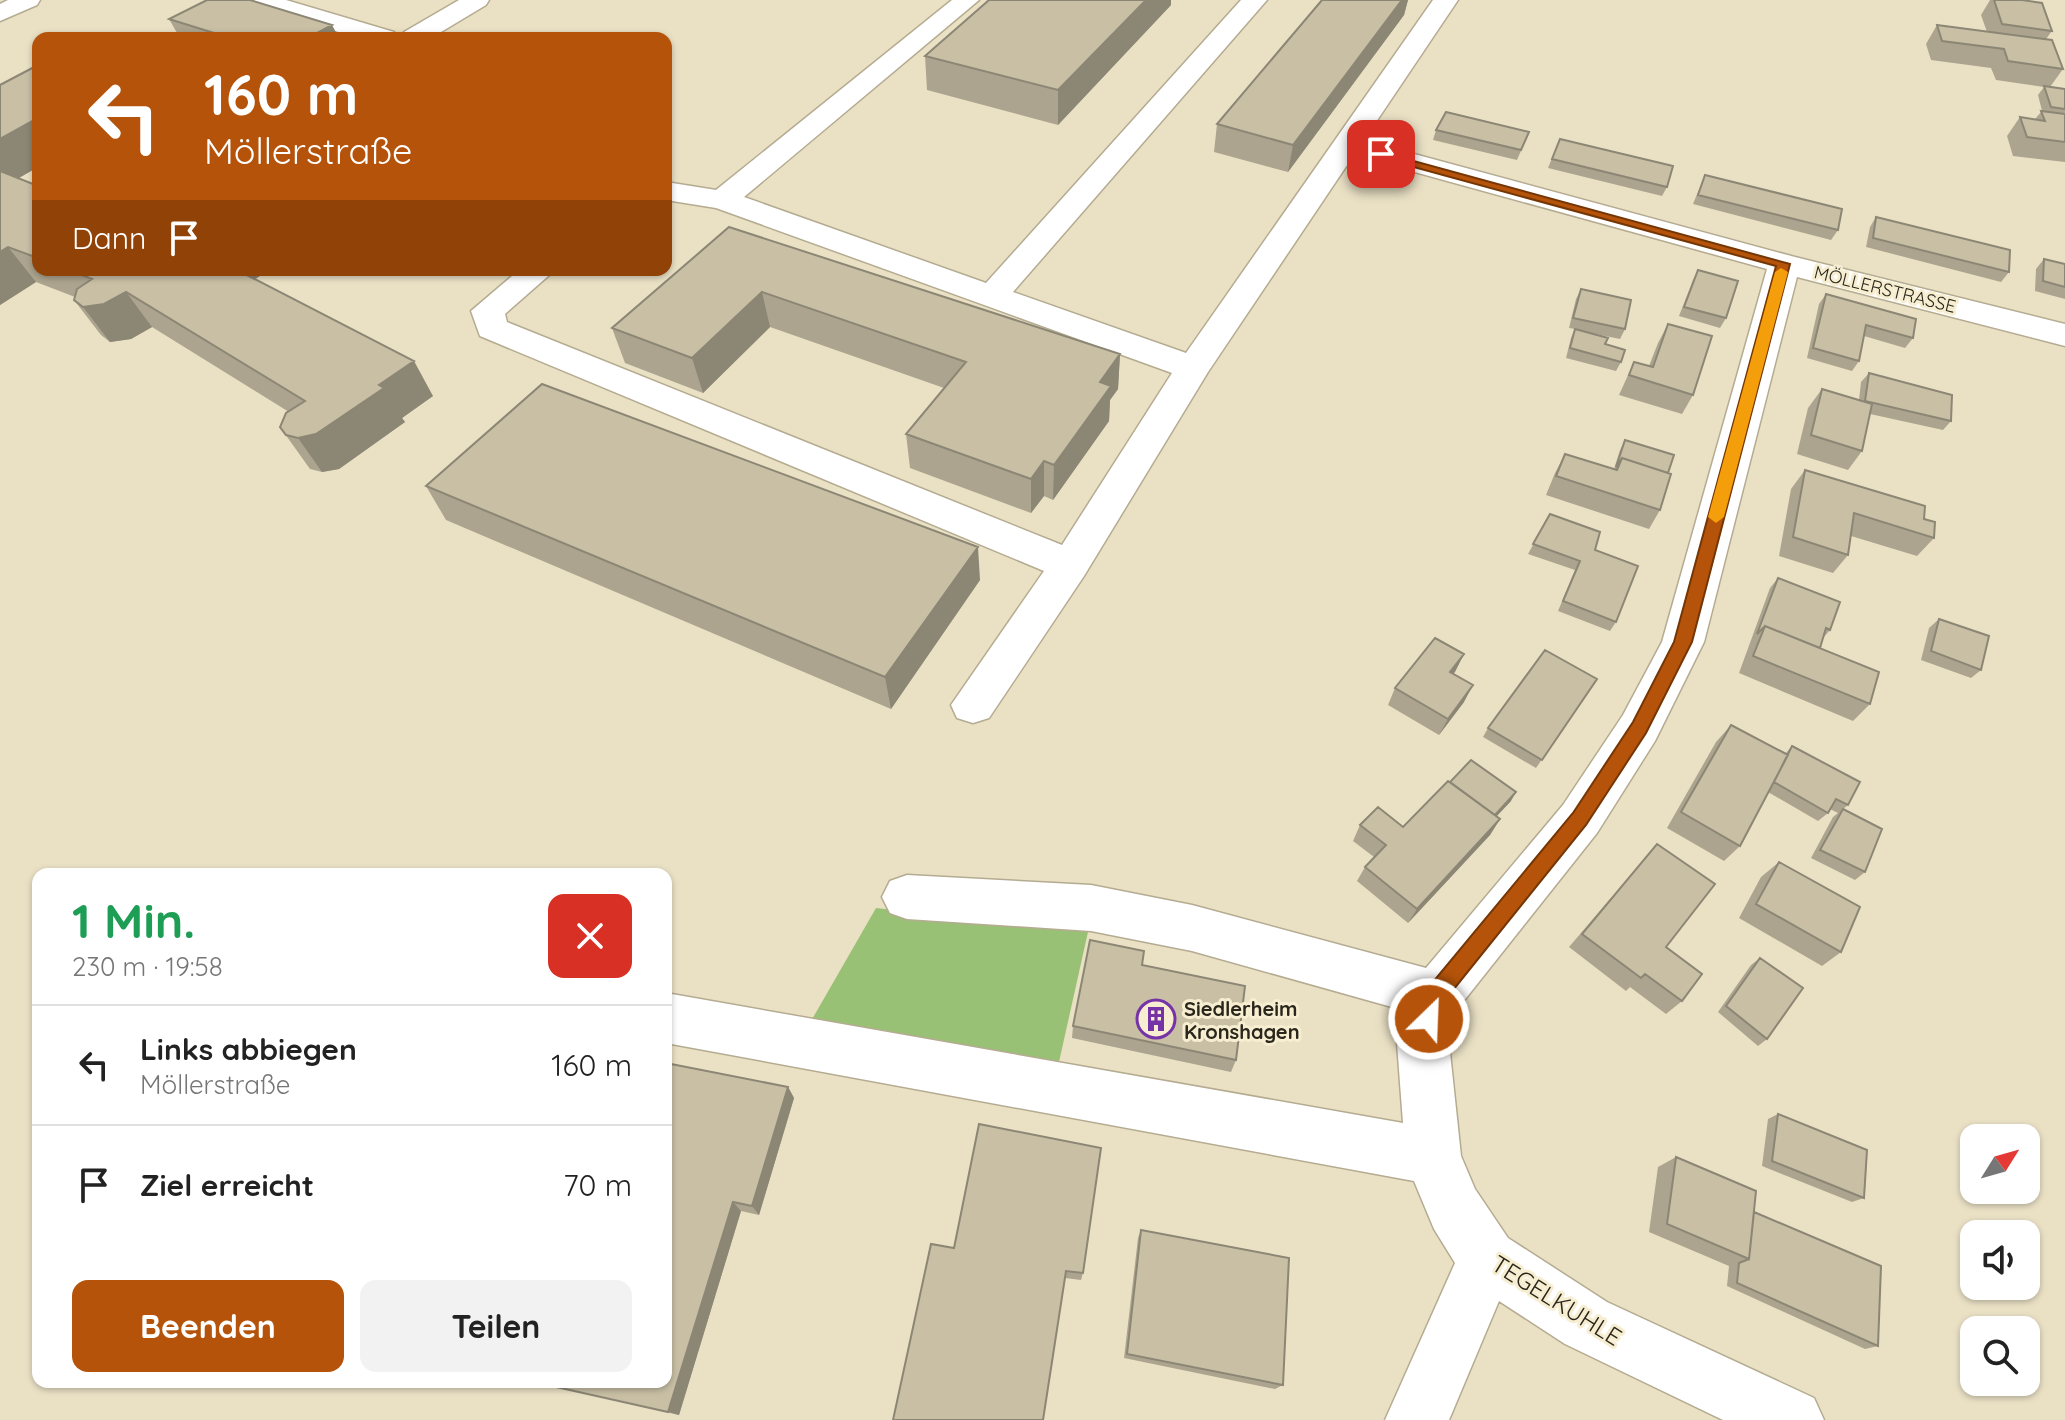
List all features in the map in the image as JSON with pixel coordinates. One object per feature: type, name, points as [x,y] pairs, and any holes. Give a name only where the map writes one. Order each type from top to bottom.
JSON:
[{"type":"street","points":[[0,13],[28,0]]},
{"type":"street","points":[[260,0],[365,32]]},
{"type":"street","points":[[423,32],[477,0]]},
{"type":"street","points":[[722,200],[967,0]]},
{"type":"street","points":[[993,295],[1255,0]]},
{"type":"street","points":[[973,705],[1070,565],[1193,368],[1446,0]]},
{"type":"street","name":"MÖLLERSTRASSE","points":[[1381,154],[1784,264],[2065,335]]},
{"type":"street","points":[[672,192],[722,200],[1193,368]]},
{"type":"street","points":[[907,897],[1091,908],[1192,928],[1436,995],[1580,819],[1639,728],[1683,642],[1784,264]]},
{"type":"street","points":[[532,276],[488,311],[492,328],[1070,565]]},
{"type":"street","name":"TEGELKUHLE","points":[[1436,995],[1423,1043],[1433,1156],[1454,1209],[1487,1259],[1586,1323],[1792,1420]]},
{"type":"street","points":[[672,1019],[1433,1156]]},
{"type":"street","points":[[1417,1420],[1487,1259]]},
{"type":"green space","points":[[876,908],[1088,932],[1057,1071],[807,1028]]},
{"type":"building","points":[[207,0],[250,0],[332,25],[319,32],[211,32],[169,19]]},
{"type":"building","points":[[989,0],[1146,0],[1058,90],[925,56]]},
{"type":"building","points":[[1322,0],[1402,0],[1293,145],[1217,124]]},
{"type":"building","points":[[1994,0],[2042,3],[2052,31],[2002,24]]},
{"type":"building","points":[[1937,25],[2052,40],[2063,69],[2008,61],[2004,49],[1942,41]]},
{"type":"building","points":[[32,68],[32,121],[0,139],[0,85]]},
{"type":"building","points":[[2044,86],[2065,89],[2065,109],[2051,107]]},
{"type":"building","points":[[2041,111],[2065,114],[2065,142],[2027,137],[2020,117],[2045,121]]},
{"type":"building","points":[[1446,112],[1529,132],[1521,150],[1436,130]]},
{"type":"building","points":[[1560,139],[1673,166],[1667,187],[1552,159]]},
{"type":"building","points":[[0,171],[32,184],[32,256],[8,247],[0,252]]},
{"type":"building","points":[[1705,175],[1842,209],[1838,230],[1698,195]]},
{"type":"building","points":[[1876,217],[2010,250],[2009,272],[1873,238]]},
{"type":"building","points":[[729,227],[1120,354],[1100,382],[1111,386],[1054,465],[1044,461],[1031,479],[906,434],[966,362],[762,292],[692,358],[612,328]]},
{"type":"building","points":[[2044,259],[2065,264],[2065,287],[2043,281]]},
{"type":"building","points":[[1698,270],[1738,281],[1726,318],[1684,307]]},
{"type":"building","points":[[84,276],[249,276],[414,361],[379,385],[384,388],[316,434],[298,438],[286,435],[280,427],[286,413],[305,401],[126,292],[104,304],[83,307],[74,300],[77,289],[92,279]]},
{"type":"building","points":[[1581,289],[1631,300],[1625,329],[1573,318]]},
{"type":"building","points":[[1826,294],[1916,319],[1913,338],[1866,325],[1859,361],[1813,348]]},
{"type":"building","points":[[1668,324],[1712,336],[1693,395],[1629,375],[1634,362],[1653,367]]},
{"type":"building","points":[[1575,329],[1608,338],[1605,344],[1625,350],[1621,362],[1570,348]]},
{"type":"building","points":[[1869,373],[1952,395],[1951,421],[1865,401]]},
{"type":"building","points":[[542,384],[978,547],[885,677],[426,486]]},
{"type":"building","points":[[1822,389],[1872,404],[1862,451],[1811,435]]},
{"type":"building","points":[[1625,440],[1674,455],[1668,473],[1622,458],[1616,467]]},
{"type":"building","points":[[1565,454],[1617,470],[1622,458],[1671,474],[1660,510],[1556,476]]},
{"type":"building","points":[[1805,470],[1925,506],[1924,519],[1935,522],[1934,538],[1854,513],[1848,555],[1793,537]]},
{"type":"building","points":[[1550,514],[1600,532],[1595,550],[1638,566],[1616,622],[1563,601],[1580,561],[1533,544]]},
{"type":"building","points":[[1778,578],[1840,602],[1830,630],[1826,628],[1820,648],[1765,626],[1757,634]]},
{"type":"building","points":[[1939,619],[1989,636],[1981,670],[1931,651]]},
{"type":"building","points":[[1765,626],[1879,672],[1870,704],[1753,656]]},
{"type":"building","points":[[1435,638],[1464,654],[1450,672],[1473,685],[1448,719],[1395,688]]},
{"type":"building","points":[[1545,650],[1597,679],[1542,760],[1488,728]]},
{"type":"building","points":[[1731,725],[1788,755],[1740,846],[1681,812]]},
{"type":"building","points":[[1792,746],[1860,782],[1848,805],[1836,799],[1828,813],[1774,782]]},
{"type":"building","points":[[1471,760],[1516,792],[1495,815],[1450,782]]},
{"type":"building","points":[[1448,781],[1500,819],[1417,909],[1365,867],[1386,845],[1360,825],[1378,807],[1403,827]]},
{"type":"building","points":[[1843,809],[1882,829],[1865,872],[1820,850]]},
{"type":"building","points":[[1657,844],[1715,884],[1666,947],[1702,974],[1682,1001],[1645,974],[1641,978],[1582,934]]},
{"type":"building","points":[[1779,862],[1860,907],[1841,952],[1756,904]]},
{"type":"building","name":"Siedlerheim Kronshagen","points":[[1090,940],[1144,951],[1142,965],[1245,986],[1236,1060],[1073,1026]]},
{"type":"building","points":[[1760,958],[1803,988],[1767,1039],[1726,1006]]},
{"type":"building","points":[[672,1064],[788,1087],[752,1206],[733,1202],[668,1412],[561,1388],[672,1388]]},
{"type":"building","points":[[1778,1114],[1867,1150],[1864,1198],[1772,1161]]},
{"type":"building","points":[[979,1124],[1101,1148],[1083,1273],[1066,1271],[1043,1420],[893,1420],[931,1244],[954,1248]]},
{"type":"building","points":[[1676,1157],[1756,1191],[1749,1259],[1667,1224]]},
{"type":"building","points":[[1754,1212],[1881,1266],[1878,1346],[1737,1283],[1739,1263],[1749,1259]]},
{"type":"building","points":[[1141,1230],[1289,1258],[1283,1385],[1127,1354]]},
{"type":"slow traffic","points":[[1716,517],[1781,272]]},
{"type":"place","name":"Siedlerheim Kronshagen","points":[[1156,1019]]},
{"type":"route","points":[[1381,154],[1784,264],[1683,642],[1639,728],[1580,819],[1436,995],[1429,1019]]}]
